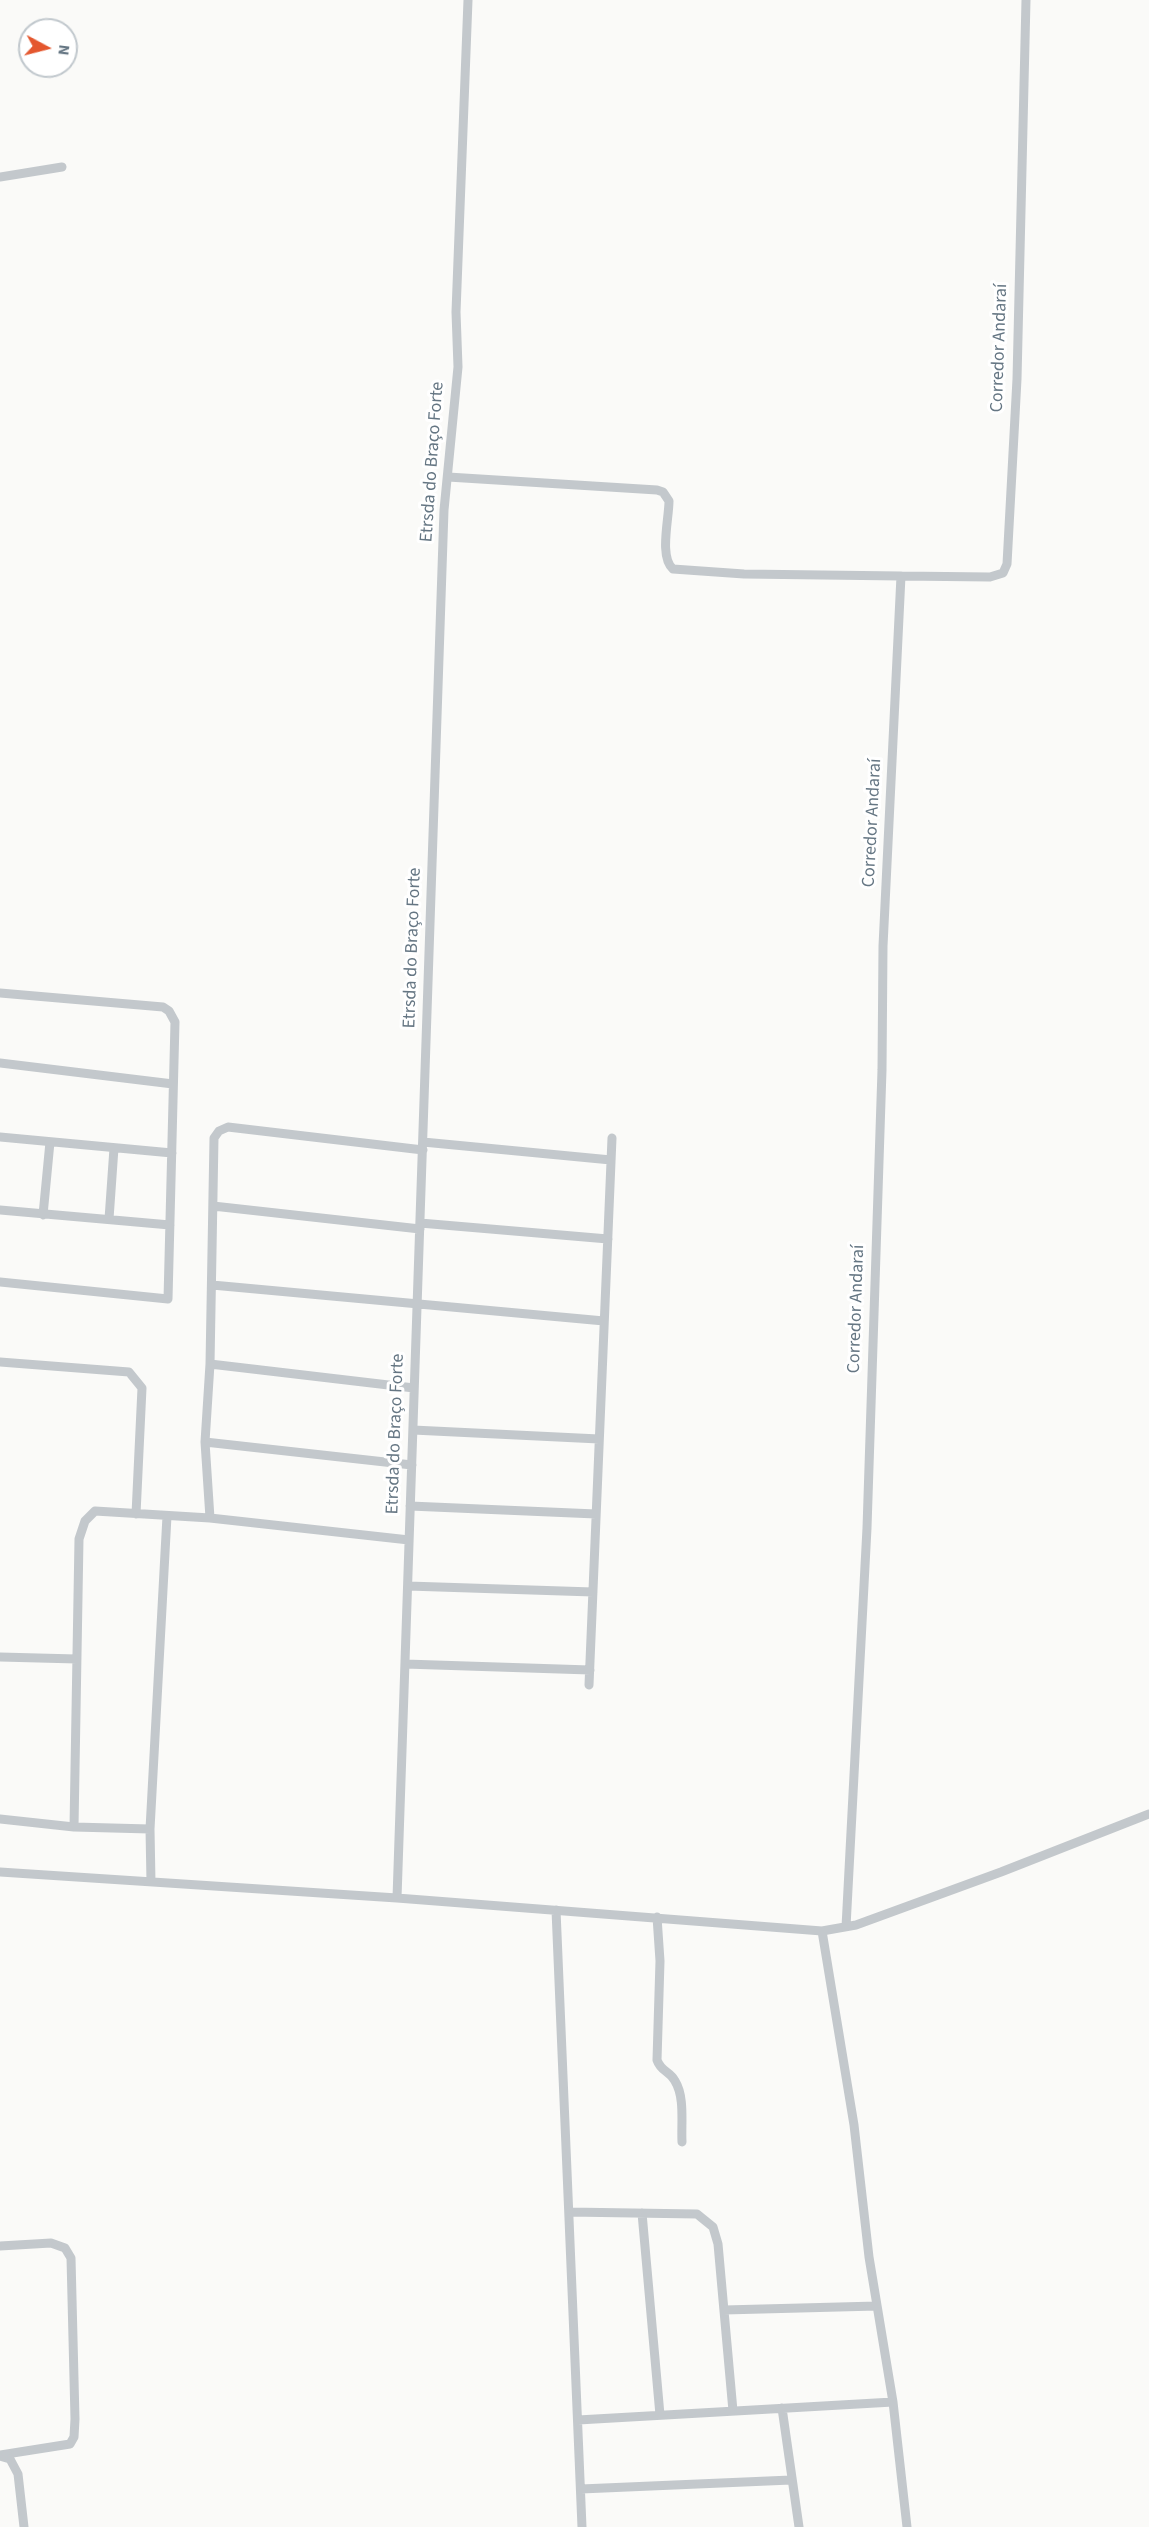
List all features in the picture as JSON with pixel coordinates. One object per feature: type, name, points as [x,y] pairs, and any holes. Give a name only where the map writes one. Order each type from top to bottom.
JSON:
[{"type":"street","name":"Etrsda do Braço Forte","points":[[397,1898],[444,520],[458,367],[456,312],[468,0]]},
{"type":"street","name":"Corredor Andaraí","points":[[846,1926],[857,1748],[882,1070],[883,946],[901,576],[990,577],[1003,573],[1007,564],[1017,379],[1026,0]]},
{"type":"street","points":[[0,177],[62,167]]},
{"type":"street","points":[[448,477],[663,492],[669,501],[666,549],[668,565],[673,569],[744,574],[901,576]]},
{"type":"street","points":[[0,993],[163,1007],[169,1011],[175,1022],[168,1299],[0,1282]]},
{"type":"street","points":[[0,1063],[173,1084]]},
{"type":"street","points":[[210,1518],[206,1442],[210,1364],[214,1138],[219,1131],[228,1127],[423,1146],[611,1160]]},
{"type":"street","points":[[0,1137],[172,1153]]},
{"type":"street","points":[[589,1685],[612,1138]]},
{"type":"street","points":[[43,1215],[50,1142]]},
{"type":"street","points":[[109,1219],[114,1148]]},
{"type":"street","points":[[213,1206],[420,1226],[608,1239]]},
{"type":"street","points":[[0,1210],[170,1225]]},
{"type":"street","points":[[212,1285],[604,1321]]},
{"type":"street","points":[[0,1362],[129,1372],[142,1388],[136,1514]]},
{"type":"street","points":[[210,1364],[414,1388]]},
{"type":"street","points":[[413,1430],[599,1439]]},
{"type":"street","points":[[206,1442],[412,1465]]},
{"type":"street","points":[[410,1506],[596,1514]]},
{"type":"street","points":[[74,1827],[79,1539],[85,1521],[95,1511],[210,1518],[409,1540]]},
{"type":"street","points":[[151,1882],[150,1828],[167,1515]]},
{"type":"street","points":[[408,1586],[593,1592]]},
{"type":"street","points":[[0,1657],[77,1659]]},
{"type":"street","points":[[405,1664],[590,1670]]},
{"type":"street","points":[[0,1872],[397,1898],[822,1931],[846,1926],[1001,1872],[1149,1814]]},
{"type":"street","points":[[0,1819],[74,1827],[150,1828]]},
{"type":"street","points":[[556,1910],[582,2527]]},
{"type":"street","points":[[657,1917],[660,1961],[657,2060],[662,2071],[672,2076],[678,2088],[682,2142]]},
{"type":"street","points":[[822,1931],[854,2125],[877,2307],[893,2402],[907,2527]]},
{"type":"street","points":[[569,2212],[697,2214],[713,2227],[718,2244],[733,2411]]},
{"type":"street","points":[[642,2213],[660,2415]]},
{"type":"street","points":[[0,2246],[51,2243],[65,2248],[71,2258],[75,2419],[74,2437],[70,2444],[0,2455]]},
{"type":"street","points":[[724,2310],[877,2307]]},
{"type":"street","points":[[578,2420],[893,2402]]},
{"type":"street","points":[[782,2408],[799,2527]]},
{"type":"street","points":[[0,2455],[15,2464],[24,2527]]},
{"type":"street","points":[[581,2489],[791,2480]]}]
